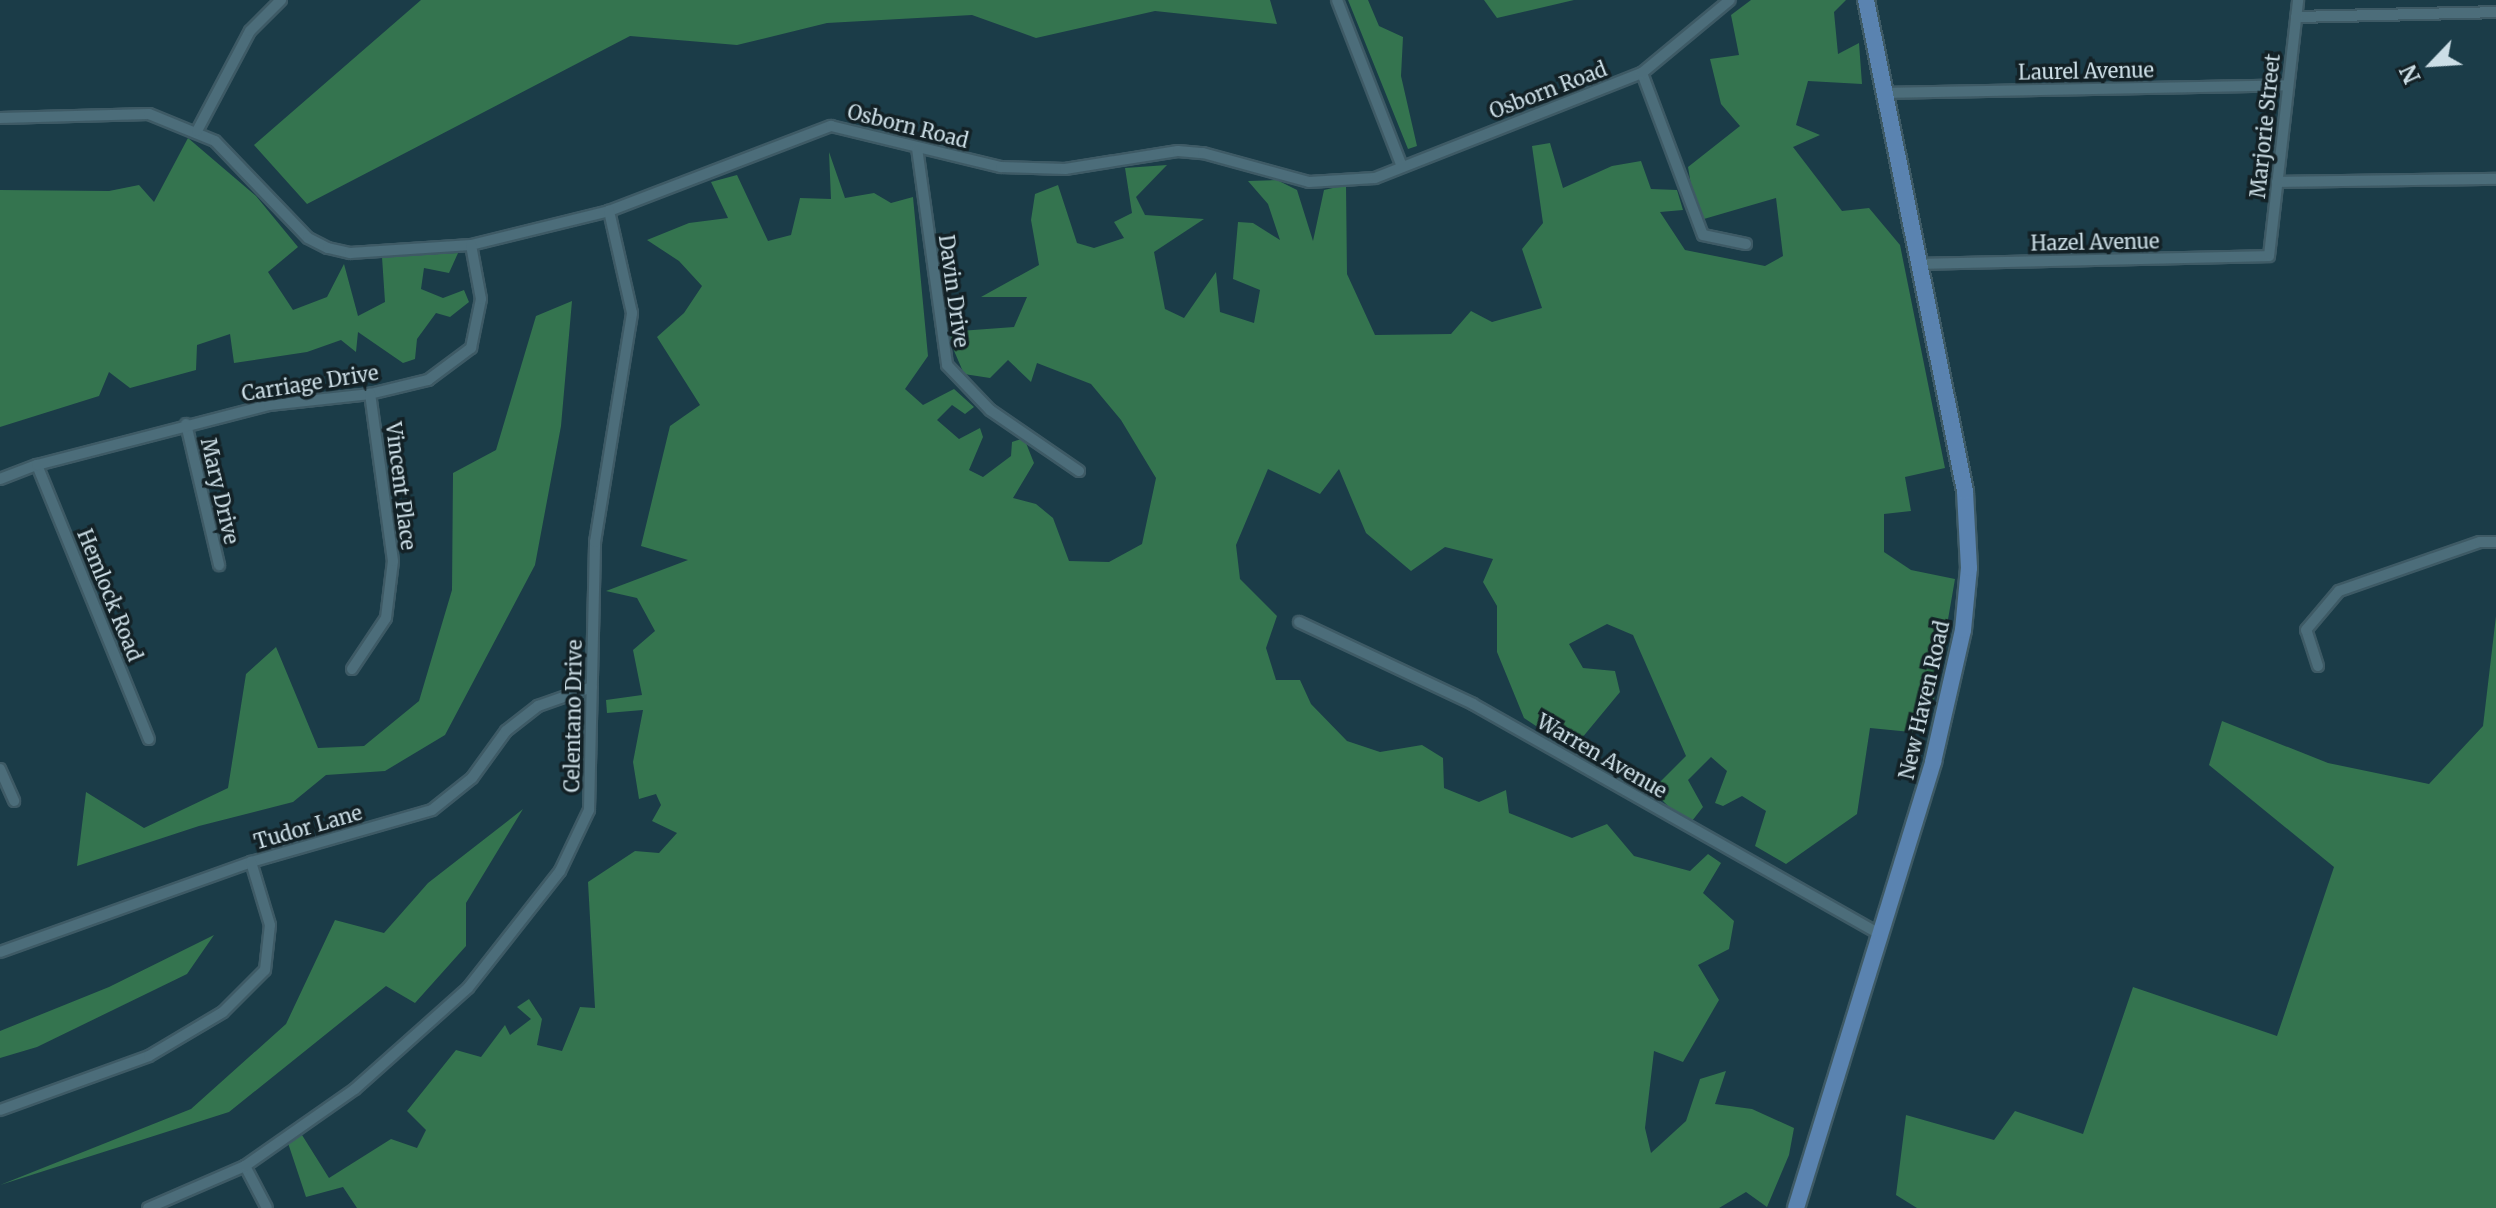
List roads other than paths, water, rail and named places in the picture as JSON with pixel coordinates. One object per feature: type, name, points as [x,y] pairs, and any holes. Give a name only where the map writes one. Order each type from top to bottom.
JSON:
[{"type":"main road","name":"New Haven Road","points":[[1796,1208],[1881,935],[1950,697],[1969,568],[1965,491],[1866,0]]},
{"type":"street","points":[[197,131],[250,31],[281,0]]},
{"type":"street","points":[[1337,0],[1402,167]]},
{"type":"street","name":"Osborn Road","points":[[0,118],[121,111],[149,114],[197,131],[227,151],[308,238],[328,248],[350,253],[471,245],[609,211],[831,126],[1001,167],[1065,169],[1178,151],[1203,153],[1309,182],[1375,178],[1642,73],[1730,0]]},
{"type":"street","name":"Marjorie Street","points":[[2269,256],[2298,0]]},
{"type":"street","points":[[2296,17],[2496,12]]},
{"type":"street","points":[[1642,73],[1703,235],[1746,244]]},
{"type":"street","name":"Laurel Avenue","points":[[1886,93],[2287,85]]},
{"type":"street","name":"Davin Drive","points":[[917,148],[947,365],[990,410],[1079,471]]},
{"type":"street","points":[[2277,182],[2496,179]]},
{"type":"street","name":"Celentano Drive","points":[[148,1208],[245,1166],[355,1089],[468,988],[560,871],[589,810],[595,542],[632,313],[609,211]]},
{"type":"street","name":"Carriage Drive","points":[[0,479],[37,465],[186,424],[269,405],[370,394],[428,380],[471,348],[481,299],[471,245]]},
{"type":"street","name":"Hazel Avenue","points":[[1921,264],[2269,256]]},
{"type":"street","name":"Vincent Place","points":[[352,669],[386,618],[393,561],[370,394]]},
{"type":"street","name":"Mary Drive","points":[[186,424],[219,565]]},
{"type":"street","name":"Hemlock Road","points":[[37,465],[149,739]]},
{"type":"street","points":[[2318,666],[2306,630],[2339,591],[2480,542],[2496,542]]},
{"type":"street","name":"Warren Avenue","points":[[1299,622],[1473,704],[1881,935]]},
{"type":"street","name":"Tudor Lane","points":[[0,952],[251,862],[432,810],[472,778],[506,731],[538,706],[592,687]]},
{"type":"street","points":[[0,769],[14,801]]},
{"type":"street","points":[[0,1110],[149,1056],[223,1012],[265,970],[270,925],[251,862]]},
{"type":"street","points":[[245,1166],[267,1208]]}]
